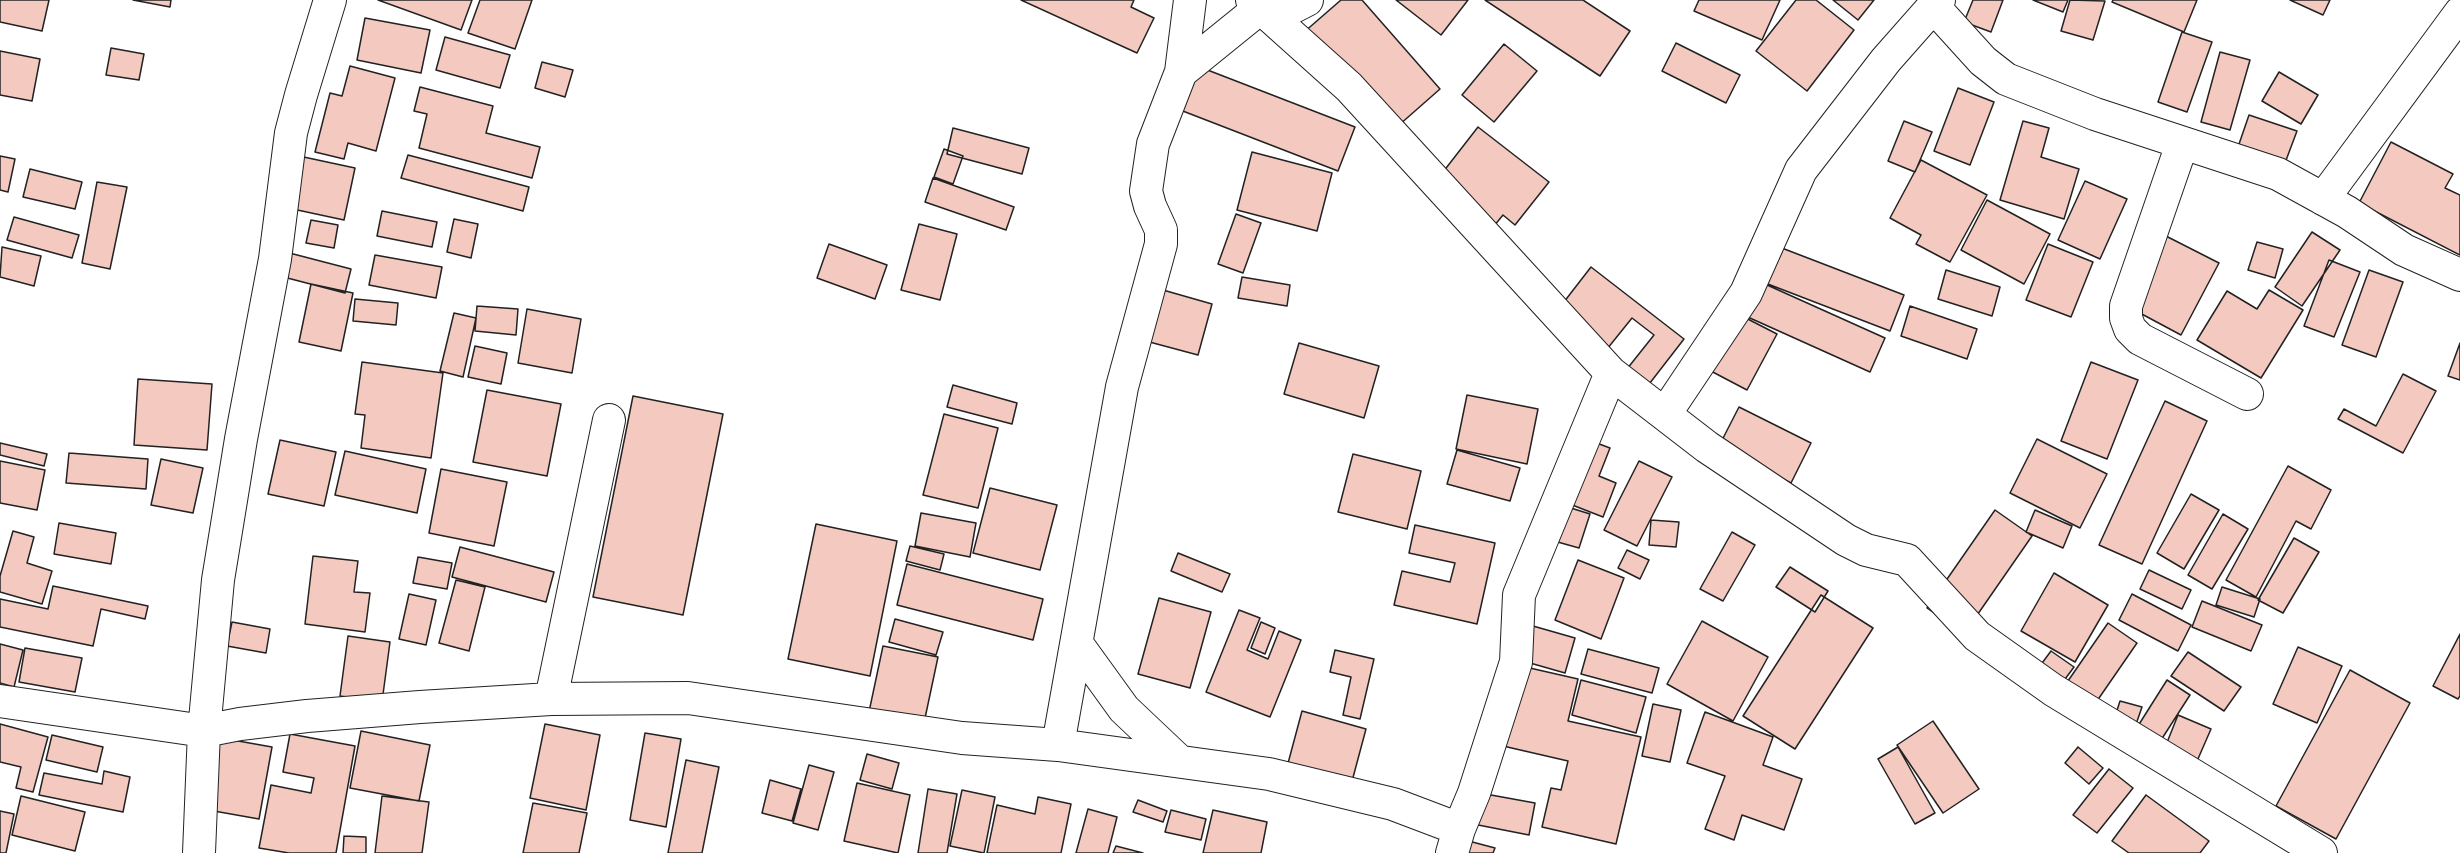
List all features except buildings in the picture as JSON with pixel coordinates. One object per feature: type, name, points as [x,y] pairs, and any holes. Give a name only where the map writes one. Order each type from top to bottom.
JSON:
[{"type":"street","points":[[199,853],[204,731],[218,580],[241,439],[275,259],[291,132],[300,95],[330,0]]},
{"type":"street","points":[[1059,745],[1122,387],[1161,244],[1161,230],[1146,191],[1153,144],[1181,72],[1191,0]]},
{"type":"street","points":[[1181,72],[1261,8],[1307,0]]},
{"type":"street","points":[[1665,414],[1746,293],[1801,170],[1886,60],[1936,4],[1983,61],[2006,79],[2095,114],[2278,174],[2347,212],[2404,250],[2460,275]]},
{"type":"street","points":[[1261,8],[1349,87],[1611,373],[1707,447],[1846,540],[1866,550],[1907,560],[1977,636],[2053,690],[2321,853]]},
{"type":"street","points":[[2323,199],[2460,13]]},
{"type":"street","points":[[2182,144],[2126,306],[2126,318],[2130,329],[2140,339],[2247,394]]},
{"type":"street","points":[[0,701],[204,731],[307,716],[551,699],[688,698],[962,738],[1059,745],[1179,761],[1292,780],[1393,804],[1456,841],[1474,793],[1516,662],[1519,595],[1611,373]]},
{"type":"street","points":[[551,699],[609,420]]},
{"type":"street","points":[[1077,645],[1124,709],[1179,761]]}]
